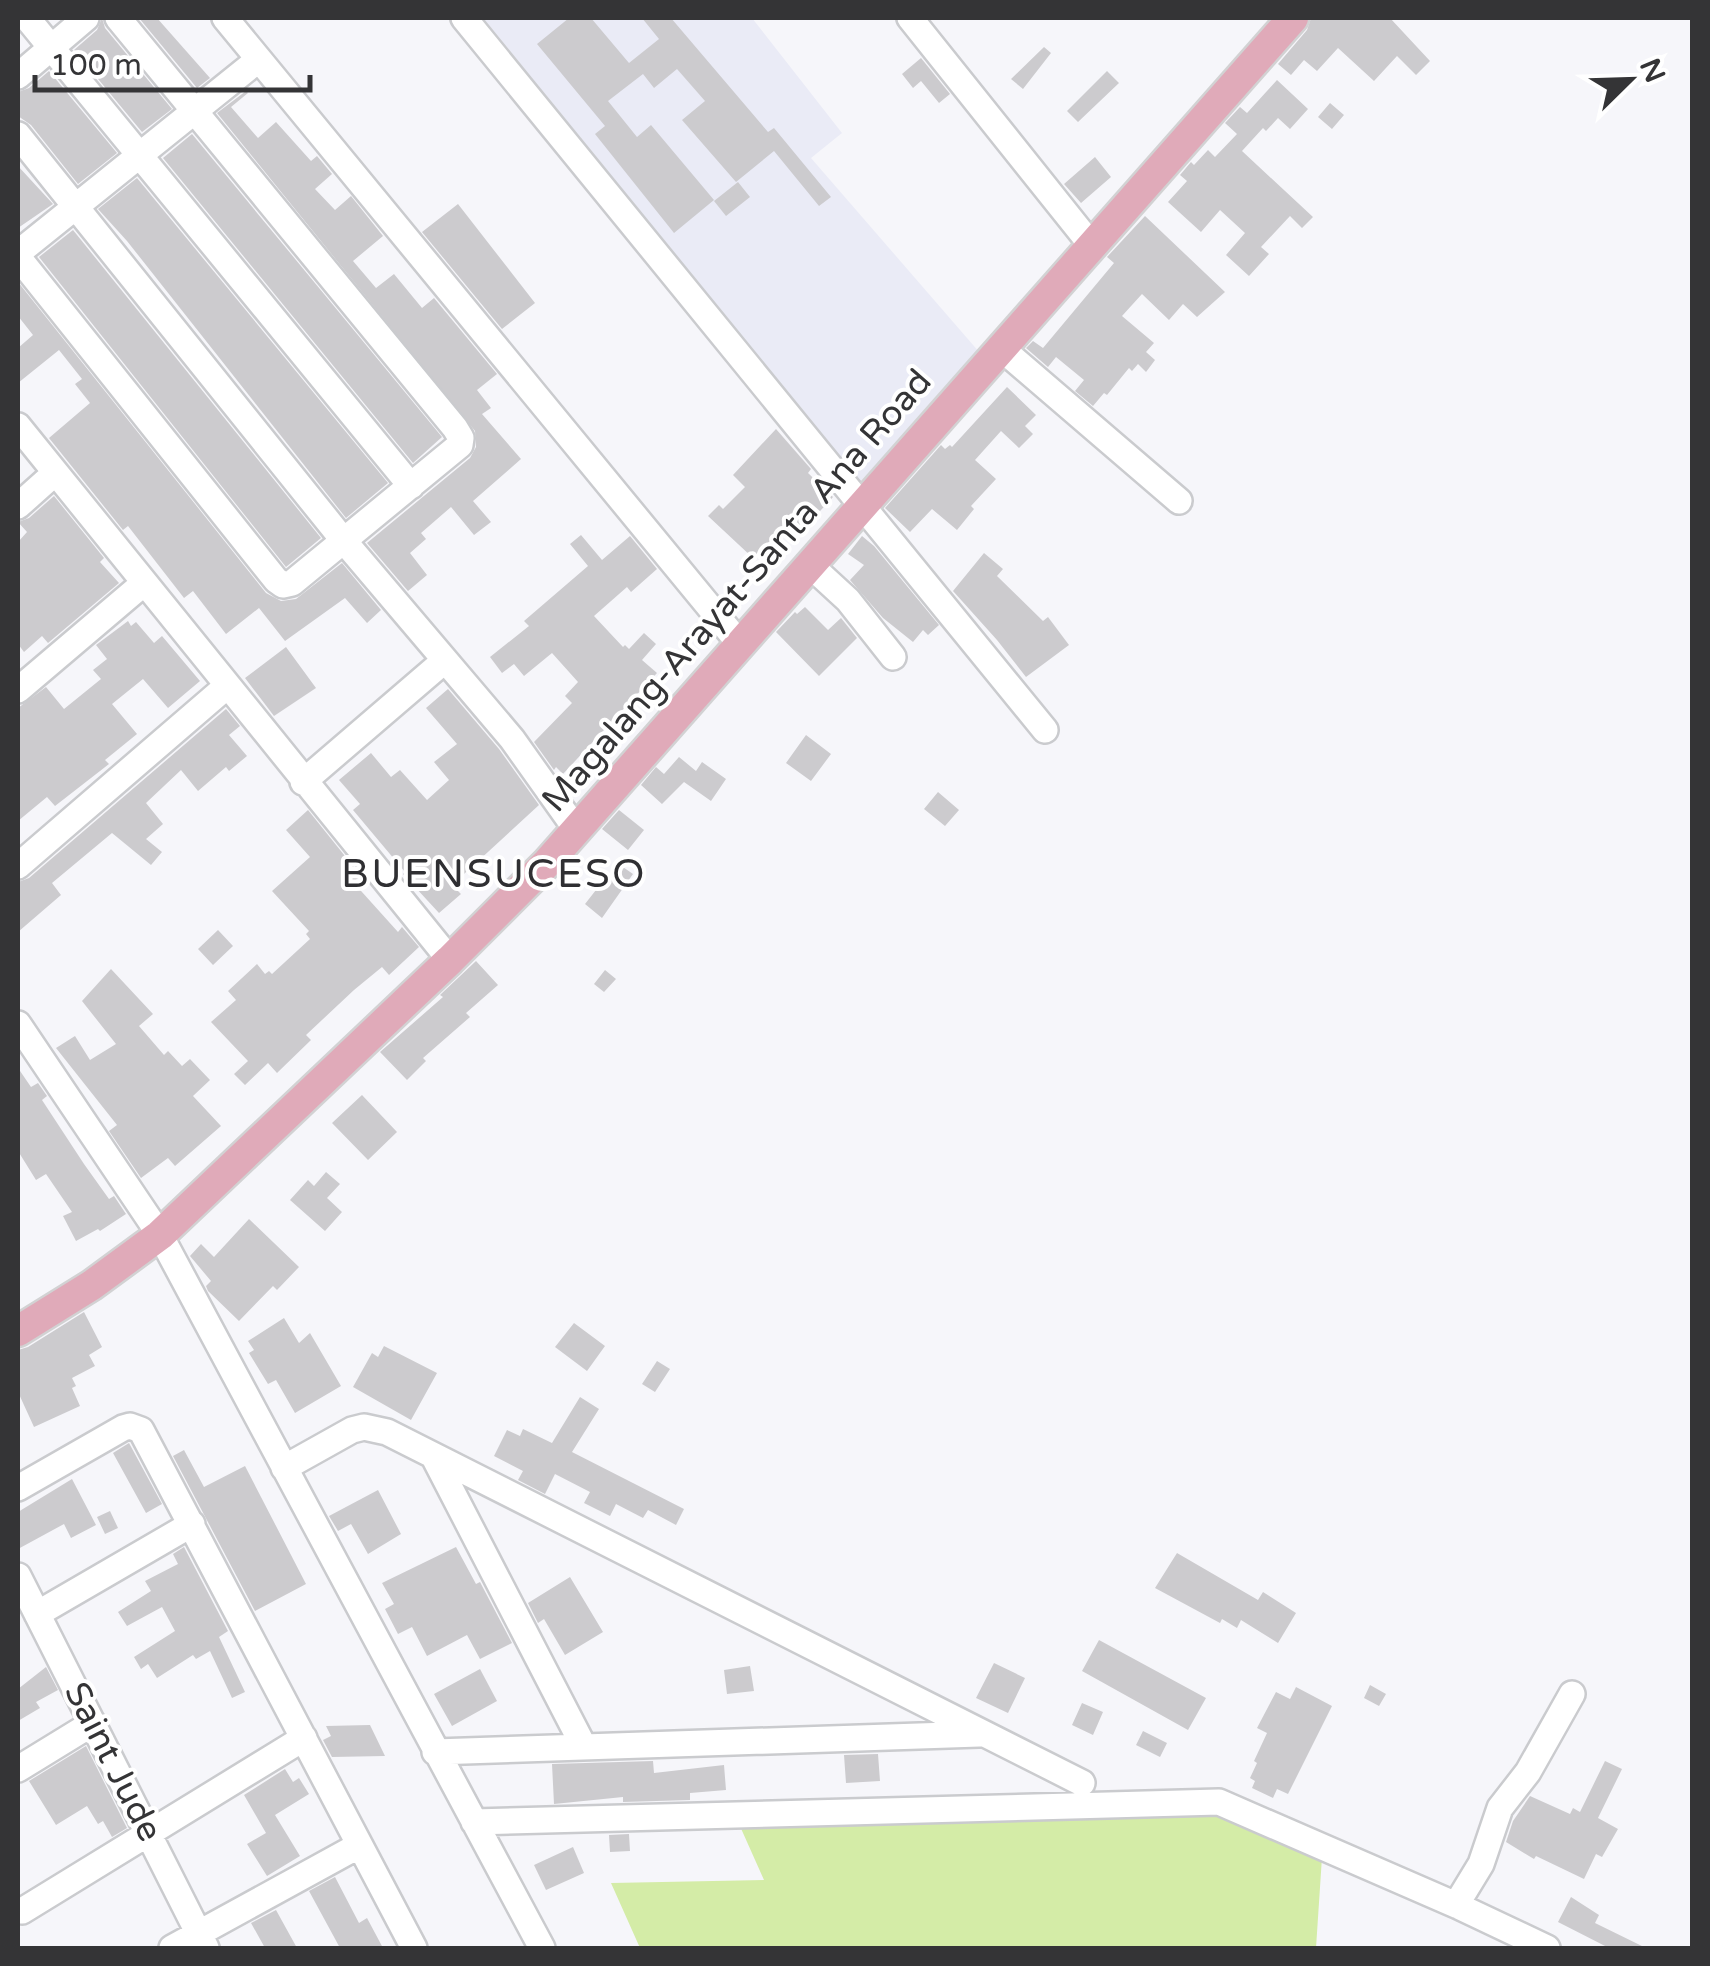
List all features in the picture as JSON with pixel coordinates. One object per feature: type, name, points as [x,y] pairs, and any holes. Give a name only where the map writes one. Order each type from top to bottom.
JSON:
[{"type":"main road","name":"Magalang-Arayat-Santa Ana Road","points":[[18,1331],[160,1236],[450,960],[576,830],[1293,18]]},
{"type":"street","points":[[27,18],[412,486]]},
{"type":"street","points":[[18,76],[86,18]]},
{"type":"street","points":[[118,18],[193,109],[455,428],[460,445],[292,583],[283,585],[18,255],[193,109],[258,60]]},
{"type":"street","points":[[225,18],[740,644]]},
{"type":"street","points":[[464,18],[863,502],[1045,730]]},
{"type":"street","points":[[910,18],[1093,247]]},
{"type":"street","points":[[18,135],[344,541],[512,739],[576,830]]},
{"type":"street","points":[[1002,350],[1179,501]]},
{"type":"street","points":[[18,426],[450,960]]},
{"type":"street","points":[[18,506],[55,473]]},
{"type":"street","points":[[811,566],[848,600],[893,657]]},
{"type":"street","points":[[18,690],[144,583]]},
{"type":"street","points":[[303,782],[444,660]]},
{"type":"street","points":[[18,866],[227,686]]},
{"type":"street","points":[[18,1024],[160,1236],[542,1948]]},
{"type":"street","points":[[18,1488],[130,1426],[141,1430],[411,1948]]},
{"type":"street","points":[[284,1468],[339,1436],[364,1427],[386,1432],[1082,1782]]},
{"type":"street","points":[[434,1458],[584,1747]]},
{"type":"street","points":[[37,1614],[192,1524]]},
{"type":"street","name":"Saint Jude","points":[[18,1576],[202,1941]]},
{"type":"street","points":[[1456,1905],[1481,1864],[1500,1808],[1528,1772],[1572,1694]]},
{"type":"street","points":[[18,1769],[93,1723]]},
{"type":"street","points":[[434,1752],[984,1734]]},
{"type":"street","points":[[22,1911],[304,1738]]},
{"type":"street","points":[[474,1822],[1219,1802],[1547,1948]]},
{"type":"street","points":[[172,1948],[202,1941],[358,1846]]},
{"type":"shaded area","points":[[483,18],[752,18],[842,133],[811,158],[980,353],[861,482]]},
{"type":"green space","points":[[1220,1810],[1322,1857],[1316,1948],[640,1948],[611,1883],[764,1880],[739,1824]]},
{"type":"building","points":[[102,18],[105,28],[172,109],[142,132],[74,50],[97,30]]},
{"type":"building","points":[[139,18],[157,18],[210,78],[197,88]]},
{"type":"building","points":[[569,18],[591,18],[629,63],[659,39],[642,18],[671,18],[768,132],[774,128],[831,197],[819,206],[774,151],[736,182],[682,120],[705,101],[677,69],[654,88],[643,74],[608,101],[637,137],[651,125],[714,200],[674,233],[595,134],[605,126],[537,44]]},
{"type":"building","points":[[1311,18],[1390,18],[1430,61],[1416,75],[1397,56],[1374,81],[1338,48],[1317,71],[1304,60],[1291,75],[1278,64],[1307,30]]},
{"type":"building","points":[[1044,47],[1051,53],[1023,89],[1011,79]]},
{"type":"building","points":[[921,58],[950,94],[939,103],[921,81],[913,88],[902,74]]},
{"type":"building","points":[[49,71],[117,153],[78,184],[31,125],[18,116],[18,92]]},
{"type":"building","points":[[1107,71],[1119,83],[1078,122],[1067,111]]},
{"type":"building","points":[[1277,80],[1308,109],[1290,129],[1278,118],[1242,151],[1313,217],[1302,228],[1290,216],[1261,247],[1269,254],[1249,276],[1226,255],[1245,233],[1220,210],[1201,232],[1168,202],[1187,181],[1180,175],[1191,162],[1194,165],[1208,150],[1215,157],[1237,134],[1225,123],[1240,107],[1247,113]]},
{"type":"building","points":[[246,91],[231,107],[258,138],[276,122],[311,161],[317,156],[332,174],[315,189],[335,210],[351,196],[383,236],[353,261],[376,288],[394,274],[422,308],[434,298],[497,374],[477,390],[491,408],[482,414],[521,459],[473,501],[491,522],[474,535],[451,507],[421,533],[426,539],[410,553],[427,575],[408,591],[367,543],[470,458],[476,447],[475,431],[217,113]]},
{"type":"building","points":[[1330,103],[1344,115],[1332,129],[1318,117]]},
{"type":"building","points":[[192,134],[442,437],[413,463],[163,158]]},
{"type":"building","points":[[1095,157],[1111,177],[1081,203],[1064,184]]},
{"type":"building","points":[[18,166],[53,204],[18,228]]},
{"type":"building","points":[[137,178],[388,483],[346,518],[98,209]]},
{"type":"building","points":[[738,182],[750,197],[726,216],[714,201]]},
{"type":"building","points":[[458,204],[535,303],[502,329],[422,232]]},
{"type":"building","points":[[1145,216],[1225,292],[1197,317],[1183,304],[1169,320],[1142,294],[1122,316],[1154,343],[1146,352],[1155,360],[1146,372],[1138,364],[1132,371],[1129,368],[1093,406],[1075,391],[1084,380],[1056,357],[1048,367],[1026,348],[1033,341],[1043,348],[1114,263],[1107,257]]},
{"type":"building","points":[[73,230],[321,538],[286,567],[39,257]]},
{"type":"building","points":[[18,282],[266,593],[281,601],[296,599],[342,563],[381,610],[367,623],[345,598],[285,641],[259,608],[226,634],[193,591],[184,598],[128,526],[123,530],[49,438],[90,403],[75,384],[82,379],[59,350],[18,383],[18,348],[33,335],[18,316]]},
{"type":"building","points":[[1007,387],[1036,415],[1025,426],[1033,434],[1019,448],[1001,431],[975,460],[996,479],[971,506],[974,509],[957,530],[932,509],[910,532],[885,508],[941,445],[945,449],[952,447]]},
{"type":"building","points":[[776,429],[811,469],[808,473],[833,497],[797,536],[786,525],[753,558],[708,516],[719,505],[723,509],[745,487],[733,475]]},
{"type":"building","points":[[54,496],[119,583],[48,643],[42,636],[24,652],[18,644],[18,542],[27,532],[18,522],[29,518]]},
{"type":"building","points":[[581,535],[602,560],[630,536],[657,569],[631,592],[627,587],[594,616],[623,647],[629,649],[644,633],[656,644],[642,660],[657,673],[563,774],[556,767],[554,770],[534,742],[572,703],[565,696],[578,682],[552,653],[524,676],[514,664],[502,673],[490,657],[529,626],[524,621],[588,566],[570,544]]},
{"type":"building","points":[[862,536],[939,625],[928,635],[923,630],[913,642],[883,618],[850,580],[864,565],[848,554]]},
{"type":"building","points":[[984,553],[1003,569],[997,576],[1043,621],[1048,617],[1069,645],[1026,677],[953,591]]},
{"type":"building","points":[[805,607],[828,630],[841,618],[857,638],[819,676],[776,632]]},
{"type":"building","points":[[128,621],[131,626],[136,622],[154,643],[162,636],[200,681],[168,708],[143,679],[112,704],[137,734],[105,760],[109,764],[55,806],[47,797],[18,821],[18,708],[46,687],[64,709],[101,679],[93,670],[107,659],[96,645]]},
{"type":"building","points":[[286,647],[316,688],[274,716],[245,678]]},
{"type":"building","points":[[448,689],[499,749],[539,805],[452,885],[461,894],[439,913],[353,810],[360,804],[339,780],[371,753],[391,777],[400,770],[427,800],[449,780],[434,762],[457,744],[426,708]]},
{"type":"building","points":[[226,709],[240,726],[229,735],[247,756],[229,771],[226,767],[198,791],[181,770],[146,803],[163,824],[146,839],[162,852],[151,865],[112,833],[52,883],[61,895],[18,932],[18,882],[29,878]]},
{"type":"building","points":[[806,735],[831,754],[811,781],[786,763]]},
{"type":"building","points":[[679,757],[696,771],[702,762],[726,779],[711,801],[684,782],[662,804],[641,785],[656,767],[664,774]]},
{"type":"building","points":[[938,792],[959,810],[945,826],[924,809]]},
{"type":"building","points":[[308,810],[361,876],[353,882],[398,932],[402,927],[419,947],[389,975],[382,967],[354,990],[306,1035],[311,1040],[277,1073],[268,1063],[245,1085],[234,1074],[248,1061],[211,1022],[236,1000],[228,991],[257,964],[265,974],[272,974],[310,939],[306,934],[309,931],[272,891],[310,857],[286,830]]},
{"type":"building","points":[[619,810],[644,830],[628,850],[602,829]]},
{"type":"building","points":[[620,865],[633,874],[602,918],[585,904],[603,881],[607,884]]},
{"type":"building","points":[[218,930],[233,946],[213,965],[198,949]]},
{"type":"building","points":[[476,961],[498,985],[466,1013],[470,1017],[423,1058],[426,1061],[407,1080],[380,1052],[443,997],[440,995]]},
{"type":"building","points":[[111,969],[153,1014],[139,1026],[164,1055],[168,1051],[182,1066],[190,1059],[210,1080],[193,1096],[221,1126],[175,1166],[168,1158],[141,1178],[109,1131],[117,1125],[56,1048],[75,1036],[90,1060],[116,1044],[82,1001]]},
{"type":"building","points":[[605,970],[616,979],[604,992],[594,984]]},
{"type":"building","points":[[18,1068],[31,1087],[38,1083],[47,1096],[42,1100],[84,1164],[109,1199],[114,1196],[126,1214],[76,1241],[63,1216],[72,1212],[46,1174],[36,1180],[18,1151]]},
{"type":"building","points":[[362,1095],[397,1132],[368,1160],[332,1123]]},
{"type":"building","points":[[326,1172],[340,1184],[327,1198],[342,1212],[325,1231],[290,1200],[308,1180],[314,1186]]},
{"type":"building","points":[[249,1219],[299,1267],[277,1290],[273,1286],[239,1321],[208,1291],[206,1286],[211,1281],[190,1256],[201,1244],[214,1257]]},
{"type":"building","points":[[84,1312],[102,1347],[89,1355],[95,1366],[72,1378],[80,1406],[34,1427],[18,1392],[18,1350]]},
{"type":"building","points":[[284,1318],[299,1343],[310,1333],[341,1386],[295,1413],[276,1380],[268,1384],[249,1353],[254,1350],[248,1341]]},
{"type":"building","points":[[574,1323],[605,1346],[587,1371],[555,1347]]},
{"type":"building","points":[[384,1346],[437,1373],[411,1420],[353,1387],[372,1353],[378,1357]]},
{"type":"building","points":[[657,1361],[670,1369],[655,1392],[642,1384]]},
{"type":"building","points":[[580,1397],[599,1409],[572,1452],[684,1509],[676,1525],[648,1510],[643,1518],[616,1504],[610,1516],[584,1503],[590,1492],[555,1474],[545,1494],[518,1480],[523,1471],[494,1456],[507,1430],[520,1436],[523,1429],[552,1443]]},
{"type":"building","points":[[129,1443],[162,1504],[146,1513],[113,1453]]},
{"type":"building","points":[[184,1450],[204,1487],[245,1466],[306,1584],[255,1611],[173,1456]]},
{"type":"building","points":[[72,1479],[96,1525],[71,1538],[64,1524],[18,1549],[18,1512]]},
{"type":"building","points":[[378,1490],[401,1534],[368,1554],[351,1524],[338,1531],[329,1516]]},
{"type":"building","points":[[110,1511],[118,1528],[105,1534],[97,1517]]},
{"type":"building","points":[[184,1547],[228,1631],[219,1637],[245,1692],[232,1698],[210,1651],[196,1659],[193,1655],[157,1678],[148,1664],[141,1669],[134,1657],[175,1631],[162,1607],[127,1626],[118,1612],[151,1591],[145,1581],[178,1564],[173,1554]]},
{"type":"building","points":[[456,1547],[476,1584],[480,1582],[512,1643],[480,1659],[467,1635],[427,1656],[412,1627],[398,1634],[385,1609],[394,1604],[382,1583]]},
{"type":"building","points":[[1177,1553],[1258,1600],[1263,1592],[1296,1613],[1278,1643],[1241,1620],[1237,1628],[1222,1619],[1220,1623],[1155,1588]]},
{"type":"building","points":[[570,1577],[603,1632],[565,1655],[544,1619],[538,1623],[528,1603]]},
{"type":"building","points":[[1099,1640],[1206,1698],[1188,1730],[1082,1671]]},
{"type":"building","points":[[994,1663],[1025,1678],[1008,1713],[976,1698]]},
{"type":"building","points":[[750,1666],[754,1691],[727,1694],[724,1670]]},
{"type":"building","points":[[46,1667],[58,1690],[36,1702],[40,1708],[18,1721],[18,1689]]},
{"type":"building","points":[[480,1669],[497,1701],[452,1726],[434,1694]]},
{"type":"building","points":[[1370,1685],[1386,1694],[1379,1706],[1364,1698]]},
{"type":"building","points":[[1296,1687],[1332,1706],[1288,1794],[1277,1789],[1273,1798],[1252,1788],[1255,1781],[1250,1778],[1257,1763],[1254,1761],[1267,1733],[1257,1728],[1276,1692],[1290,1699]]},
{"type":"building","points":[[1082,1703],[1103,1712],[1093,1735],[1072,1725]]},
{"type":"building","points":[[370,1725],[385,1756],[332,1757],[323,1740],[331,1736],[326,1726]]},
{"type":"building","points":[[1143,1731],[1167,1743],[1160,1757],[1136,1745]]},
{"type":"building","points":[[86,1746],[127,1828],[112,1837],[103,1821],[98,1824],[87,1806],[56,1825],[29,1781]]},
{"type":"building","points":[[878,1754],[880,1781],[846,1783],[844,1755]]},
{"type":"building","points":[[653,1761],[654,1773],[724,1765],[726,1790],[690,1793],[690,1800],[623,1802],[623,1797],[554,1804],[552,1764]]},
{"type":"building","points":[[1605,1761],[1622,1769],[1598,1818],[1618,1829],[1602,1857],[1596,1854],[1584,1879],[1536,1856],[1534,1859],[1506,1842],[1513,1821],[1530,1796],[1570,1814],[1573,1808],[1580,1812]]},
{"type":"building","points":[[285,1769],[293,1782],[299,1778],[309,1794],[275,1815],[300,1856],[267,1876],[247,1844],[266,1833],[244,1795]]},
{"type":"building","points":[[629,1834],[630,1851],[610,1852],[609,1835]]},
{"type":"building","points":[[573,1847],[584,1873],[546,1890],[534,1865]]},
{"type":"building","points":[[335,1877],[359,1923],[367,1918],[383,1948],[340,1948],[309,1891]]},
{"type":"building","points":[[1571,1897],[1599,1915],[1595,1923],[1646,1948],[1609,1948],[1558,1922]]},
{"type":"building","points":[[276,1910],[297,1948],[265,1948],[251,1923]]},
{"type":"district","name":"BUENSUCESO","points":[[494,874]]}]
